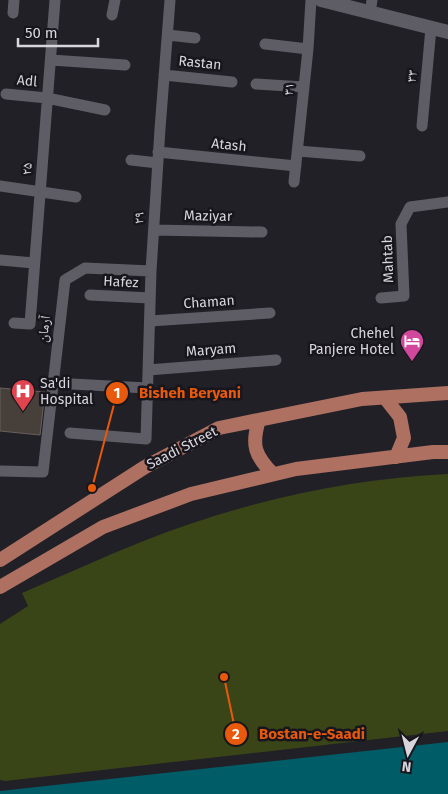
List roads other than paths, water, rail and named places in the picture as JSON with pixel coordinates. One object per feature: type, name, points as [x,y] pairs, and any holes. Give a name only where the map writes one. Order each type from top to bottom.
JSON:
[{"type":"main road","points":[[321,0],[371,6],[431,28],[448,32]]},
{"type":"main road","name":"Saadi Street","points":[[0,560],[145,467],[219,428],[362,399],[448,394]]},
{"type":"main road","points":[[385,398],[400,417],[404,438],[396,457]]},
{"type":"main road","points":[[259,420],[254,435],[257,452],[262,464],[273,474]]},
{"type":"main road","points":[[0,587],[103,527],[191,494],[296,469],[448,452]]},
{"type":"street","points":[[13,13],[14,0]]},
{"type":"street","name":"۲۵","points":[[14,323],[30,324],[54,0]]},
{"type":"street","points":[[112,14],[114,0]]},
{"type":"street","name":"۲۹","points":[[70,433],[146,439],[151,271],[170,0]]},
{"type":"street","name":"۳۱","points":[[294,182],[308,49],[311,0]]},
{"type":"street","name":"۳۳","points":[[422,126],[431,28]]},
{"type":"street","points":[[168,35],[195,38]]},
{"type":"street","points":[[265,44],[308,49]]},
{"type":"street","points":[[51,60],[125,64]]},
{"type":"street","name":"Rastan","points":[[164,75],[232,82]]},
{"type":"street","points":[[256,84],[304,87]]},
{"type":"street","name":"Adl","points":[[6,94],[47,98],[105,110]]},
{"type":"street","points":[[298,151],[360,156]]},
{"type":"street","name":"Atash","points":[[131,160],[158,158],[296,166]]},
{"type":"street","points":[[0,186],[76,197]]},
{"type":"street","name":"Mahtab","points":[[381,298],[404,296],[401,224],[410,207],[448,202]]},
{"type":"street","name":"Maziyar","points":[[154,230],[262,232]]},
{"type":"street","points":[[0,260],[34,263]]},
{"type":"street","name":"آرمان","points":[[0,471],[43,472],[65,280],[85,268],[151,271]]},
{"type":"street","name":"Hafez","points":[[90,295],[150,298]]},
{"type":"street","name":"Chaman","points":[[150,321],[270,313]]},
{"type":"street","name":"Maryam","points":[[148,370],[276,360]]},
{"type":"street","points":[[53,383],[147,388]]},
{"type":"water","points":[[448,742],[448,794],[0,794],[0,791]]},
{"type":"place","name":"Chehel Panjere Hotel","points":[[412,362]]},
{"type":"place","name":"Sa'di Hospital","points":[[23,412]]},
{"type":"place","name":"Bisheh Beryani","points":[[92,488]]},
{"type":"place","name":"Bostan-e-Saadi","points":[[224,677]]}]
